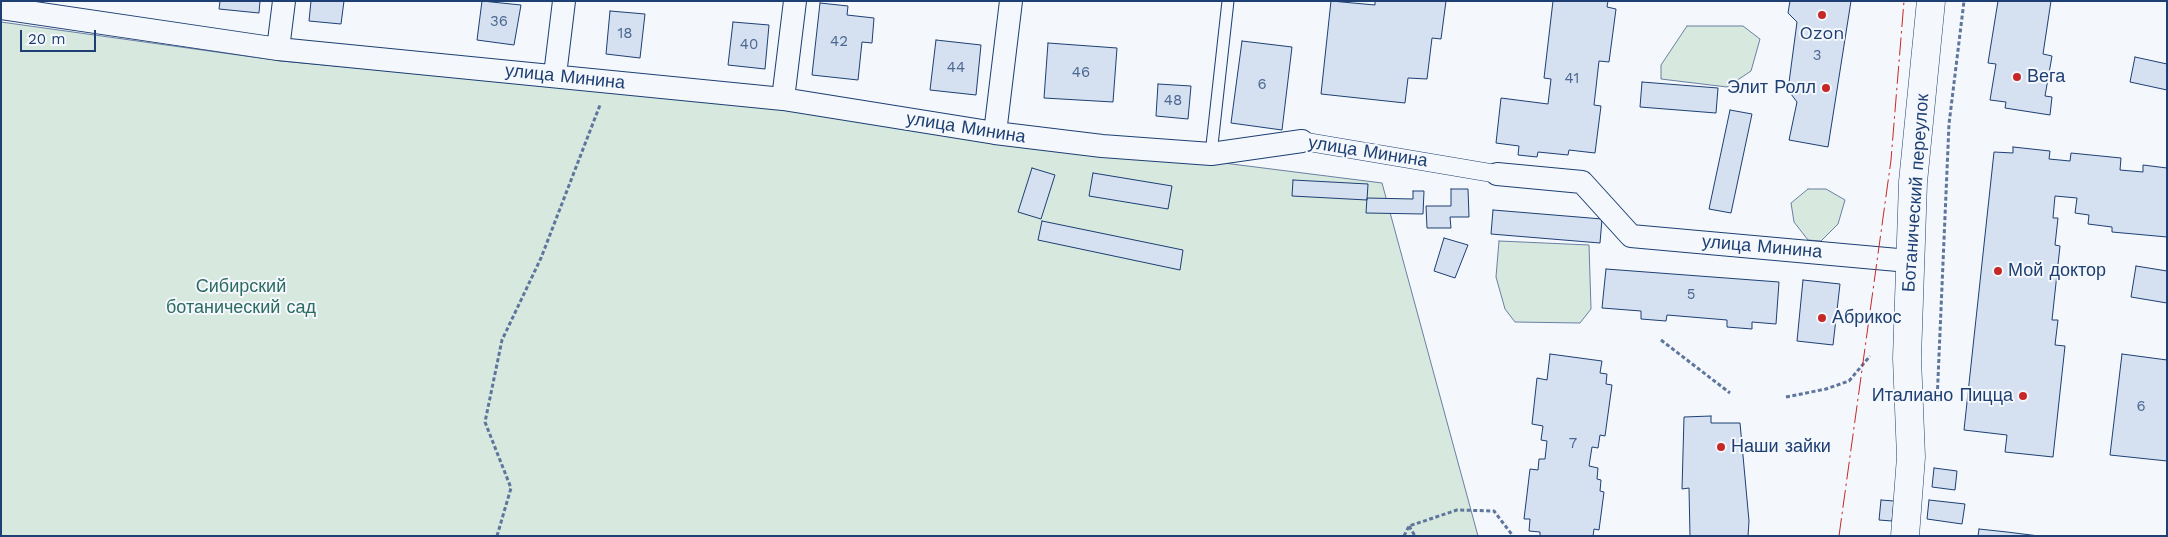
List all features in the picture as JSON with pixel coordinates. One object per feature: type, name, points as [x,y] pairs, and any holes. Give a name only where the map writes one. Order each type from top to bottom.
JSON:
[{"type":"street","points":[[278,49],[284,1]]},
{"type":"street","points":[[555,75],[564,1]]},
{"type":"street","points":[[783,99],[796,1]]},
{"type":"street","points":[[995,133],[1010,1]]},
{"type":"street","name":"Ботанический переулок","points":[[1905,536],[1911,457],[1907,358],[1909,261],[1913,182],[1931,1]]},
{"type":"street","name":"улица Минина","points":[[1,8],[26,6],[278,49],[783,99],[995,133],[1102,146],[1211,154],[1302,141],[1497,174],[1582,182],[1631,236],[1909,261]]},
{"type":"lane","points":[[1211,154],[1228,1]]},
{"type":"path","points":[[1937,410],[1949,124],[1964,1]]},
{"type":"path","points":[[497,536],[511,488],[485,422],[502,340],[541,258],[597,118],[607,81]]},
{"type":"path","points":[[1661,340],[1730,393]]},
{"type":"path","points":[[1786,398],[1826,389],[1849,381],[1870,356]]},
{"type":"path","points":[[1404,536],[1409,526],[1457,510],[1494,511],[1513,536]]},
{"type":"path","points":[[1409,526],[1415,536]]},
{"type":"green space","name":"Сибирский ботанический сад","points":[[1,22],[281,61],[781,107],[1382,183],[1478,536],[1,536]]},
{"type":"green space","points":[[1687,26],[1743,26],[1760,39],[1751,71],[1727,87],[1661,79],[1661,65]]},
{"type":"green space","points":[[1808,189],[1826,189],[1845,200],[1838,224],[1821,241],[1808,240],[1794,222],[1791,203]]},
{"type":"green space","points":[[1499,241],[1589,245],[1591,309],[1580,323],[1515,322],[1505,309],[1496,277]]},
{"type":"building","points":[[220,1],[260,1],[259,13],[219,9]]},
{"type":"building","points":[[311,1],[344,1],[341,24],[309,21]]},
{"type":"building","points":[[482,1],[521,5],[514,45],[477,40]]},
{"type":"building","points":[[1331,1],[1375,5],[1375,1],[1446,1],[1441,39],[1432,38],[1427,79],[1408,78],[1405,103],[1321,94]]},
{"type":"building","points":[[1553,1],[1608,1],[1607,7],[1616,9],[1609,62],[1599,61],[1594,105],[1601,106],[1595,153],[1569,150],[1568,155],[1538,152],[1537,157],[1518,155],[1519,146],[1496,143],[1501,98],[1548,104],[1551,79],[1544,78]]},
{"type":"building","points":[[1790,1],[1851,1],[1828,147],[1789,140],[1797,102],[1788,90],[1797,22],[1788,13]]},
{"type":"building","points":[[1998,1],[2051,1],[2043,54],[2052,56],[2045,96],[2052,97],[2050,115],[2005,108],[2006,102],[1990,100],[1996,64],[1988,63]]},
{"type":"building","points":[[820,3],[848,6],[847,15],[874,18],[872,43],[862,42],[858,80],[812,75]]},
{"type":"building","points":[[610,11],[645,14],[640,58],[606,54]]},
{"type":"building","points":[[733,22],[769,25],[765,69],[728,65]]},
{"type":"building","points":[[936,40],[981,45],[976,95],[930,90]]},
{"type":"building","points":[[1242,41],[1292,47],[1282,130],[1231,123]]},
{"type":"building","points":[[1048,43],[1117,48],[1113,102],[1044,98]]},
{"type":"building","points":[[2135,57],[2167,64],[2167,90],[2130,82]]},
{"type":"building","points":[[1642,82],[1718,88],[1716,113],[1640,107]]},
{"type":"building","points":[[1158,84],[1191,86],[1188,119],[1156,116]]},
{"type":"building","points":[[1730,110],[1752,114],[1731,213],[1709,209]]},
{"type":"building","points":[[2013,147],[2050,151],[2049,159],[2070,161],[2071,153],[2121,158],[2120,170],[2143,172],[2143,165],[2167,168],[2167,237],[2112,232],[2112,227],[2088,224],[2089,215],[2075,213],[2077,198],[2055,196],[2053,218],[2058,218],[2055,245],[2060,246],[2052,320],[2058,320],[2055,345],[2065,346],[2053,457],[2005,452],[2007,435],[1964,430],[1994,152],[2013,153]]},
{"type":"building","points":[[1032,168],[1055,175],[1041,219],[1018,212]]},
{"type":"building","points":[[1093,173],[1172,186],[1168,209],[1089,196]]},
{"type":"building","points":[[1293,180],[1368,184],[1367,200],[1292,196]]},
{"type":"building","points":[[1451,189],[1468,189],[1469,217],[1450,217],[1451,228],[1427,228],[1426,206],[1451,206]]},
{"type":"building","points":[[1413,191],[1424,191],[1423,214],[1366,213],[1367,198],[1413,199]]},
{"type":"building","points":[[1493,210],[1602,219],[1600,243],[1491,234]]},
{"type":"building","points":[[1042,221],[1183,250],[1180,270],[1038,240]]},
{"type":"building","points":[[1444,238],[1468,245],[1455,278],[1434,271]]},
{"type":"building","points":[[2136,266],[2167,271],[2167,303],[2131,297]]},
{"type":"building","points":[[1606,269],[1779,282],[1776,324],[1752,322],[1752,329],[1727,327],[1727,320],[1667,315],[1666,321],[1641,319],[1641,311],[1602,308]]},
{"type":"building","points":[[1803,280],[1840,284],[1833,345],[1797,341]]},
{"type":"building","points":[[1550,354],[1602,361],[1600,373],[1607,374],[1606,384],[1612,385],[1605,436],[1600,435],[1598,448],[1592,447],[1589,466],[1598,468],[1597,479],[1601,480],[1600,491],[1604,492],[1599,530],[1594,529],[1593,536],[1540,536],[1540,532],[1529,531],[1530,519],[1524,519],[1530,469],[1538,470],[1539,459],[1545,459],[1547,441],[1541,440],[1543,426],[1532,424],[1537,378],[1547,380]]},
{"type":"building","points":[[2122,354],[2167,360],[2167,461],[2110,455]]},
{"type":"building","points":[[1711,416],[1711,423],[1740,423],[1749,521],[1748,536],[1690,536],[1689,488],[1682,489],[1684,417]]},
{"type":"building","points":[[1934,468],[1957,471],[1955,490],[1932,487]]},
{"type":"building","points":[[1881,500],[1894,501],[1892,521],[1879,520]]},
{"type":"building","points":[[1929,500],[1965,504],[1962,524],[1927,519]]},
{"type":"building","points":[[1979,529],[2007,532],[2039,536],[1978,536]]},
{"type":"power","points":[[1839,536],[1891,160],[1904,1]]},
{"type":"place","name":"Ozon","points":[[1822,15]]},
{"type":"place","name":"Вега","points":[[2017,77]]},
{"type":"place","name":"Элит Ролл","points":[[1826,88]]},
{"type":"place","name":"Мой доктор","points":[[1998,271]]},
{"type":"place","name":"Абрикос","points":[[1822,318]]},
{"type":"place","name":"Италиано Пицца","points":[[2023,396]]},
{"type":"place","name":"Наши зайки","points":[[1721,447]]}]
